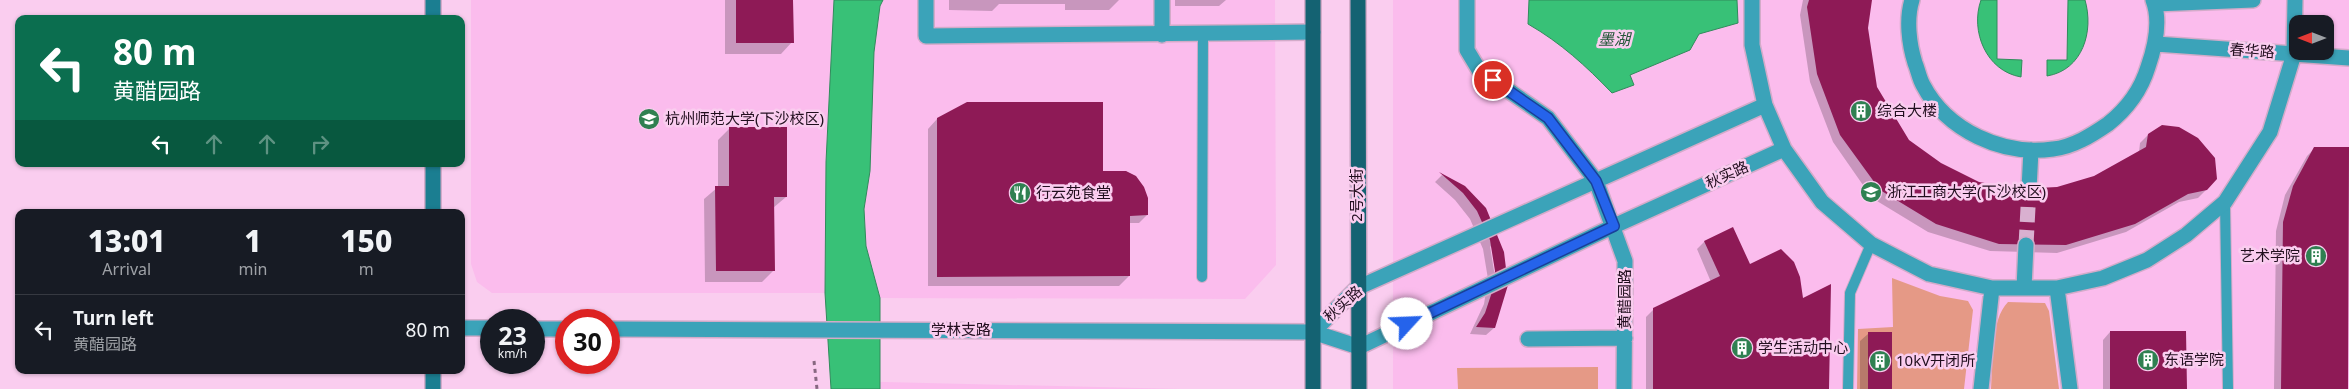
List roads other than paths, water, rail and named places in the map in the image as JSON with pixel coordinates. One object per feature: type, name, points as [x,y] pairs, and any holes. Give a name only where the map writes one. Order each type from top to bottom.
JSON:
[{"type":"main road","points":[[433,0],[433,15]]},
{"type":"main road","points":[[1313,0],[1313,389]]},
{"type":"main road","name":"2号大街","points":[[1358,0],[1357,288],[1359,389]]},
{"type":"main road","points":[[433,167],[433,209]]},
{"type":"main road","points":[[433,374],[433,389]]},
{"type":"street","points":[[926,0],[926,36],[1313,32]]},
{"type":"street","points":[[1162,0],[1162,35]]},
{"type":"street","name":"黄醋园路","points":[[1467,0],[1467,50],[1479,70],[1548,118],[1596,181],[1614,226],[1625,261],[1624,389]]},
{"type":"street","points":[[1752,0],[1752,45],[1765,105],[1784,149],[1822,202],[1871,244],[1929,274],[1992,288],[2057,288],[2103,278],[2147,260],[2186,235],[2225,202],[2270,132],[2292,60]]},
{"type":"street","points":[[1912,0],[1910,9],[1910,48],[1923,85],[1946,116],[1978,138],[2015,150],[2054,149],[2091,136],[2122,113],[2144,81],[2156,44],[2154,2],[2253,0]]},
{"type":"street","points":[[2295,0],[2295,15]]},
{"type":"street","name":"春华路","points":[[2156,44],[2289,54]]},
{"type":"street","name":"春华路","points":[[2334,57],[2349,58]]},
{"type":"street","name":"秋实路","points":[[1765,105],[1357,288],[1313,332],[1359,347],[1614,226],[1784,149]]},
{"type":"street","points":[[2029,189],[2032,150]]},
{"type":"street","points":[[2024,288],[2026,245]]},
{"type":"street","points":[[1981,389],[1992,288]]},
{"type":"street","points":[[2057,288],[2070,389]]},
{"type":"street","points":[[465,328],[480,328]]},
{"type":"street","name":"学林支路","points":[[620,329],[1313,332]]},
{"type":"street","points":[[1528,339],[1625,338]]},
{"type":"lane","points":[[1202,277],[1203,34]]},
{"type":"lane","points":[[2225,202],[2228,389]]},
{"type":"lane","points":[[1848,389],[1850,293],[1871,244]]},
{"type":"water","points":[[834,0],[883,0],[880,6],[874,52],[870,171],[864,209],[866,246],[880,298],[880,389],[831,389],[825,293],[826,162]]},
{"type":"water","name":"墨湖","points":[[1529,0],[1737,0],[1738,23],[1699,34],[1690,50],[1630,75],[1634,85],[1612,93],[1573,56],[1528,24]]},
{"type":"water","points":[[1981,0],[1997,0],[1997,59],[2022,60],[2021,77],[1998,67],[1984,48],[1978,24]]},
{"type":"water","points":[[2068,0],[2085,0],[2088,24],[2083,47],[2069,66],[2047,76],[2047,60],[2067,60]]},
{"type":"tunnel","points":[[2026,245],[2029,189]]},
{"type":"place","name":"综合大楼","points":[[1861,111]]},
{"type":"place","name":"杭州师范大学(下沙校区)","points":[[649,119]]},
{"type":"place","name":"浙江工商大学(下沙校区)","points":[[1871,192]]},
{"type":"place","name":"行云苑食堂","points":[[1020,193]]},
{"type":"place","name":"艺术学院","points":[[2316,256]]},
{"type":"place","name":"学生活动中心","points":[[1742,348]]},
{"type":"place","name":"东语学院","points":[[2148,360]]},
{"type":"place","name":"10kV开闭所","points":[[1880,361]]}]
